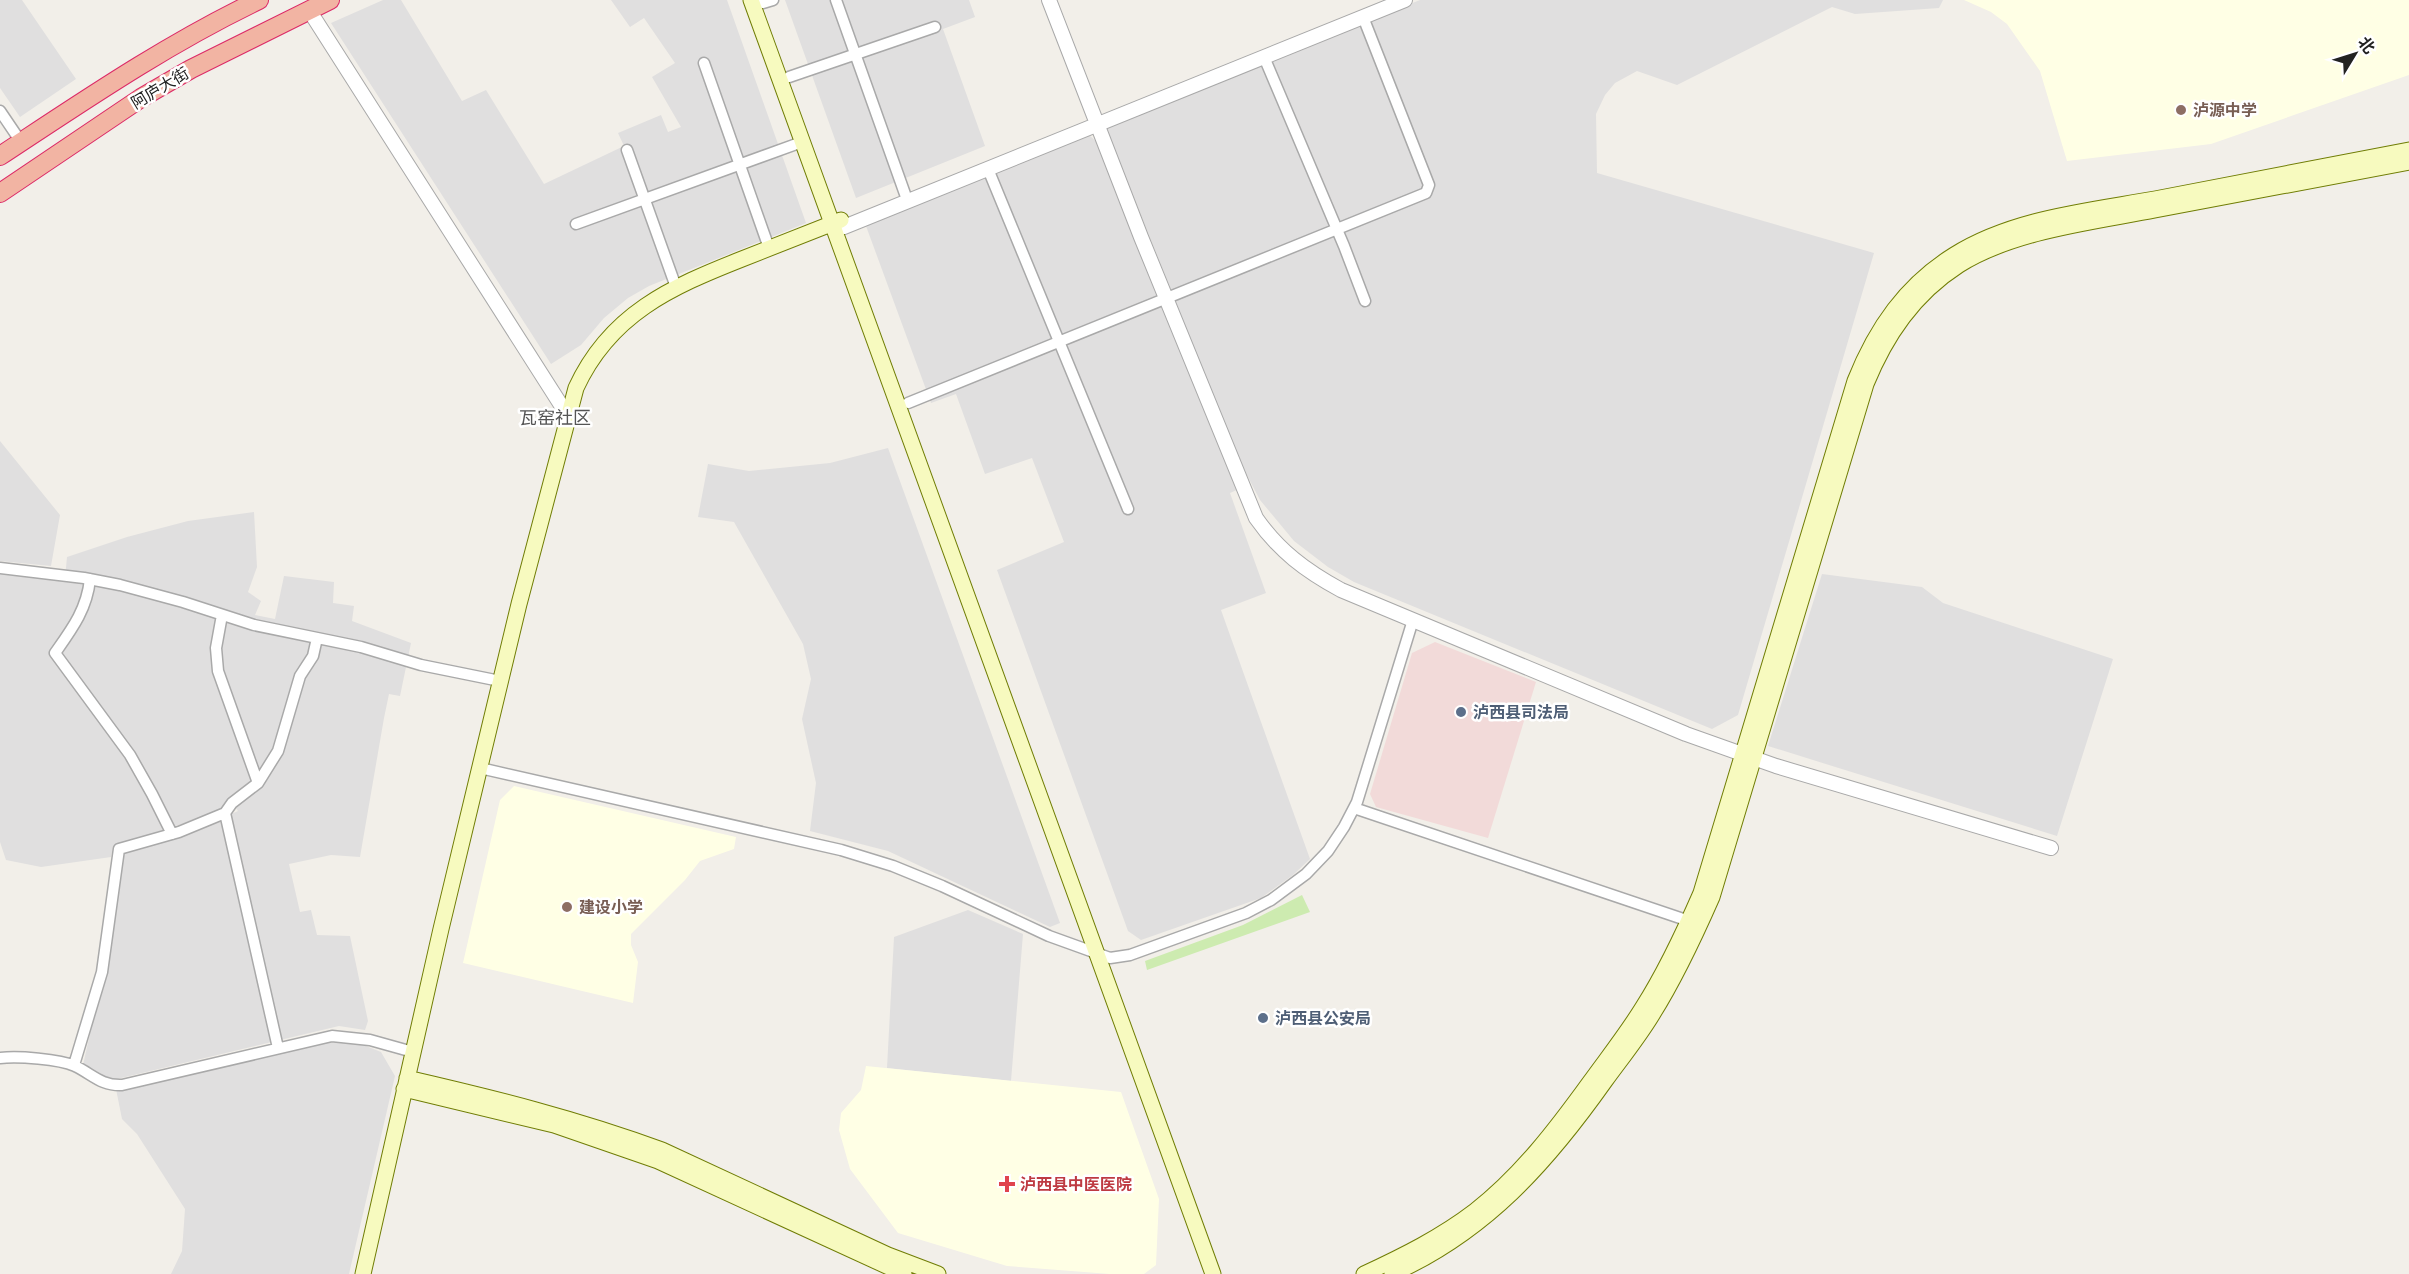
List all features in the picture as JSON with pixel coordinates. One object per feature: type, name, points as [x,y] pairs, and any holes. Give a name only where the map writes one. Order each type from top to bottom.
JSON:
[{"type":"highway","points":[[0,156],[135,67],[206,26],[260,0]]},
{"type":"highway","name":"阿庐大街","points":[[0,193],[141,98],[181,75],[330,0]]},
{"type":"main road","points":[[762,1],[838,225],[1104,956],[1224,1274]]},
{"type":"main road","points":[[762,1],[802,142],[838,225],[908,403],[1104,956],[1213,1274]]},
{"type":"main road","points":[[1747,756],[1855,381],[1869,349],[1888,317],[1899,301],[1922,278],[1972,244],[2028,224],[2409,150]]},
{"type":"main road","points":[[1392,1274],[1441,1249],[1484,1218],[1515,1191],[1549,1156],[1652,1015],[1681,965],[1701,893],[1866,384],[1888,339],[1908,309],[1920,296],[1961,264],[2013,240],[2119,217],[2409,162]]},
{"type":"main road","points":[[363,1274],[483,769],[500,681],[576,388],[601,345],[636,311],[676,287],[769,248],[838,225]]},
{"type":"main road","points":[[370,1274],[409,1084],[413,1052],[483,769],[582,390],[597,363],[629,326],[664,301],[838,225]]},
{"type":"main road","points":[[1364,1274],[1401,1258],[1456,1225],[1507,1182],[1540,1148],[1558,1127],[1642,1009],[1694,923]]},
{"type":"main road","points":[[409,1084],[554,1125],[658,1161],[904,1274]]},
{"type":"main road","points":[[409,1084],[557,1114],[627,1137],[662,1150],[888,1255],[938,1274]]},
{"type":"street","points":[[836,0],[905,194]]},
{"type":"street","points":[[1049,0],[1095,121],[1256,518],[1289,557],[1317,577],[1341,590],[1686,734],[1747,756],[2051,848]]},
{"type":"street","points":[[838,225],[988,169],[1095,121],[1384,0]]},
{"type":"street","points":[[838,225],[905,194],[1264,57],[1405,0]]},
{"type":"street","points":[[309,10],[568,416]]},
{"type":"street","points":[[908,403],[1423,195],[1429,188],[1364,17]]},
{"type":"street","points":[[789,77],[934,27]]},
{"type":"street","points":[[1264,57],[1365,301]]},
{"type":"street","points":[[704,63],[769,248]]},
{"type":"street","points":[[0,111],[21,142]]},
{"type":"street","points":[[576,224],[802,142]]},
{"type":"street","points":[[627,150],[676,287]]},
{"type":"street","points":[[988,169],[1128,509]]},
{"type":"street","points":[[0,568],[90,579],[156,594],[254,625],[381,652],[421,665],[500,681]]},
{"type":"street","points":[[90,579],[87,599],[79,619],[56,653],[130,755],[171,834]]},
{"type":"street","points":[[222,615],[216,648],[218,671],[258,783]]},
{"type":"street","points":[[483,769],[841,850],[893,866],[942,886],[1049,936],[1104,956],[1141,951],[1246,913],[1271,900],[1294,884],[1317,863],[1337,839],[1354,808],[1413,620]]},
{"type":"street","points":[[74,1065],[102,972],[119,849],[171,834],[225,813],[232,803],[258,783],[278,751],[300,676],[313,656],[317,638]]},
{"type":"street","points":[[1354,808],[1694,923]]},
{"type":"street","points":[[225,813],[279,1048]]},
{"type":"street","points":[[0,1058],[24,1057],[74,1065],[106,1084],[122,1085],[332,1036],[370,1040],[413,1052]]},
{"type":"shaded area","points":[[0,0],[22,0],[76,79],[20,117],[0,88]]},
{"type":"shaded area","points":[[383,0],[401,0],[462,101],[486,90],[544,184],[624,146],[618,133],[661,115],[668,132],[681,127],[652,77],[675,63],[644,18],[630,27],[611,0],[727,0],[806,223],[649,286],[628,298],[604,318],[581,345],[551,364],[331,23]]},
{"type":"shaded area","points":[[785,0],[969,0],[975,17],[943,29],[985,146],[856,198]]},
{"type":"shaded area","points":[[1420,0],[1943,0],[1939,8],[1855,14],[1832,7],[1677,85],[1637,71],[1615,83],[1605,95],[1596,114],[1597,173],[1874,253],[1738,715],[1712,729],[1354,582],[1328,567],[1294,541],[1260,500],[1239,460],[1106,128]]},
{"type":"shaded area","name":"泸源中学","points":[[1964,0],[2409,0],[2409,75],[2211,144],[2067,161],[2040,71],[2007,24],[1991,12]]},
{"type":"shaded area","points":[[1089,135],[1097,142],[1239,489],[1230,493],[1266,593],[1221,610],[1310,859],[1293,875],[1261,898],[1141,940],[1128,931],[997,570],[1064,542],[1032,458],[985,474],[956,394],[931,403],[866,226]]},
{"type":"shaded area","points":[[0,441],[60,515],[51,566],[0,561]]},
{"type":"shaded area","points":[[888,448],[1060,923],[1050,927],[888,851],[810,831],[816,783],[802,719],[811,679],[803,644],[734,522],[698,517],[708,464],[749,471],[830,463]]},
{"type":"shaded area","points":[[254,512],[257,567],[248,592],[261,601],[255,615],[275,619],[284,576],[334,582],[333,603],[354,606],[352,621],[411,643],[400,696],[389,694],[360,857],[331,855],[289,864],[300,912],[311,910],[317,935],[350,936],[368,1021],[365,1030],[339,1026],[117,1079],[100,1076],[83,1065],[112,936],[122,850],[191,832],[238,811],[235,807],[113,846],[111,857],[41,867],[6,860],[0,842],[0,570],[65,578],[67,557],[127,537],[188,521]]},
{"type":"shaded area","points":[[1822,574],[1922,587],[1943,603],[2113,659],[2057,836],[1768,746]]},
{"type":"shaded area","name":"泸西县司法局","points":[[1435,642],[1536,682],[1488,838],[1376,807],[1370,794],[1412,653]]},
{"type":"shaded area","name":"建设小学","points":[[514,786],[736,837],[734,849],[700,861],[685,880],[631,934],[631,945],[638,962],[633,1003],[463,963],[500,800]]},
{"type":"shaded area","points":[[968,910],[1023,934],[1011,1081],[887,1068],[894,937]]},
{"type":"shaded area","points":[[326,1043],[361,1044],[381,1052],[395,1076],[349,1274],[171,1274],[182,1251],[185,1209],[137,1134],[122,1119],[116,1089]]},
{"type":"shaded area","name":"泸西县中医医院","points":[[866,1066],[1121,1092],[1159,1199],[1156,1265],[1144,1274],[1110,1274],[1007,1266],[898,1233],[850,1169],[839,1130],[841,1113],[861,1090]]},
{"type":"green space","points":[[1302,895],[1310,912],[1147,970],[1145,961],[1243,925]]},
{"type":"place","name":"泸源中学","points":[[2181,110]]},
{"type":"place","name":"泸西县司法局","points":[[1461,712]]},
{"type":"place","name":"建设小学","points":[[567,907]]},
{"type":"place","name":"泸西县公安局","points":[[1263,1018]]},
{"type":"place","name":"泸西县中医医院","points":[[1007,1184]]},
{"type":"district","name":"瓦窑社区","points":[[555,417]]}]
